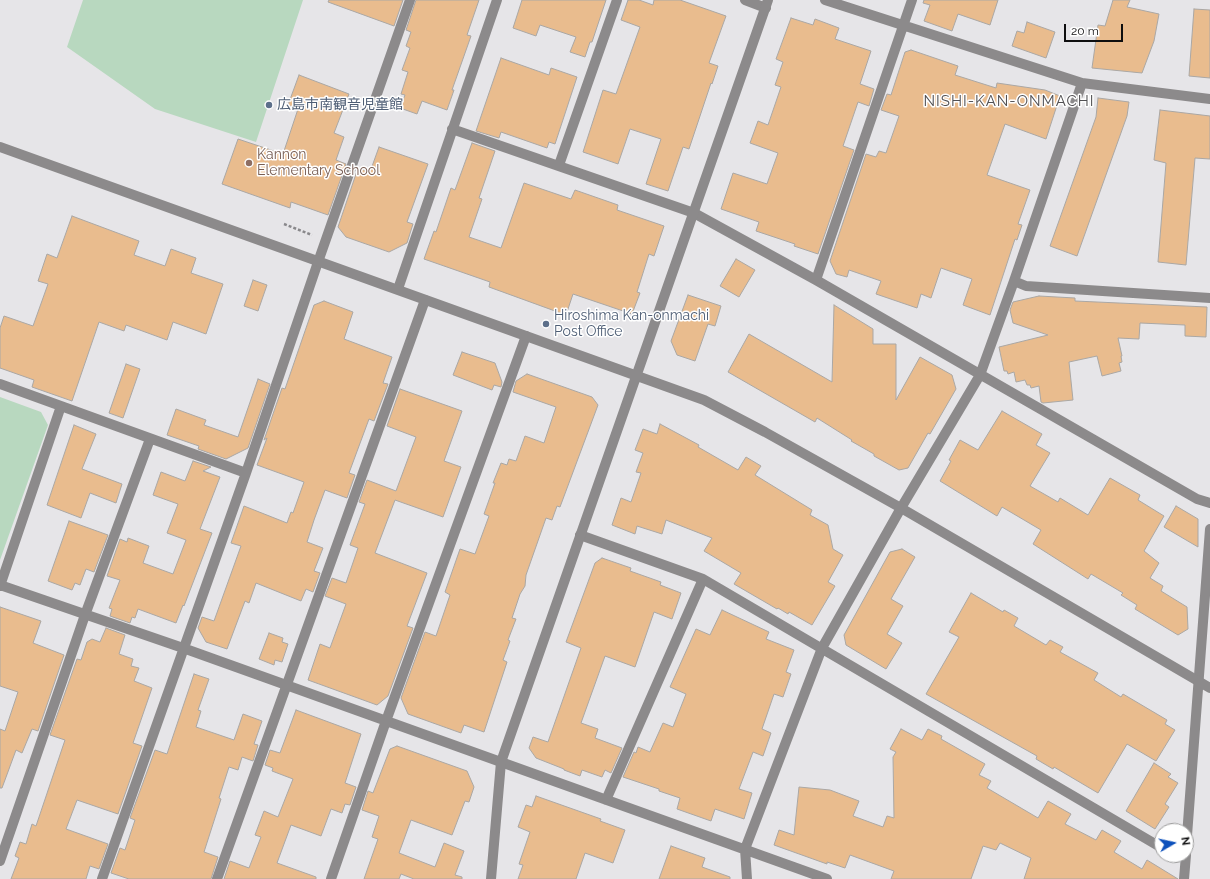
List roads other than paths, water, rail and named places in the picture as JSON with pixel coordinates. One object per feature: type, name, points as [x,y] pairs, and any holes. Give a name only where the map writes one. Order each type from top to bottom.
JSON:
[{"type":"street","points":[[102,879],[246,473],[410,0]]},
{"type":"street","points":[[398,289],[497,0]]},
{"type":"street","points":[[559,165],[617,0]]},
{"type":"street","points":[[491,879],[501,762],[767,4],[745,0]]},
{"type":"street","points":[[825,0],[1082,83],[1210,99]]},
{"type":"street","points":[[816,280],[912,0]]},
{"type":"street","points":[[746,879],[745,849],[822,648],[901,508],[980,375],[1082,83]]},
{"type":"street","points":[[452,129],[694,213],[816,280],[1196,499],[1210,503]]},
{"type":"street","points":[[0,147],[704,400],[765,432],[901,508],[1210,688]]},
{"type":"street","points":[[1014,281],[1026,286],[1210,298]]},
{"type":"street","points":[[217,879],[425,300]]},
{"type":"street","points":[[331,879],[386,721],[526,336]]},
{"type":"street","points":[[0,384],[246,473]]},
{"type":"street","points":[[61,406],[0,585],[183,648],[826,879]]},
{"type":"street","points":[[0,861],[85,615],[150,439]]},
{"type":"street","points":[[1188,823],[1210,529]]},
{"type":"street","points":[[580,535],[703,579],[1154,843]]},
{"type":"street","points":[[606,800],[703,579]]},
{"type":"street","points":[[1184,879],[1185,863]]},
{"type":"place","name":"広島市南観音児童館","points":[[269,105]]},
{"type":"place","name":"Kannon Elementary School","points":[[249,163]]},
{"type":"place","name":"Hiroshima Kan-onmachi Post Office","points":[[546,324]]},
{"type":"district","name":"NISHI-KAN-ONMACHI","points":[[1009,101]]}]
